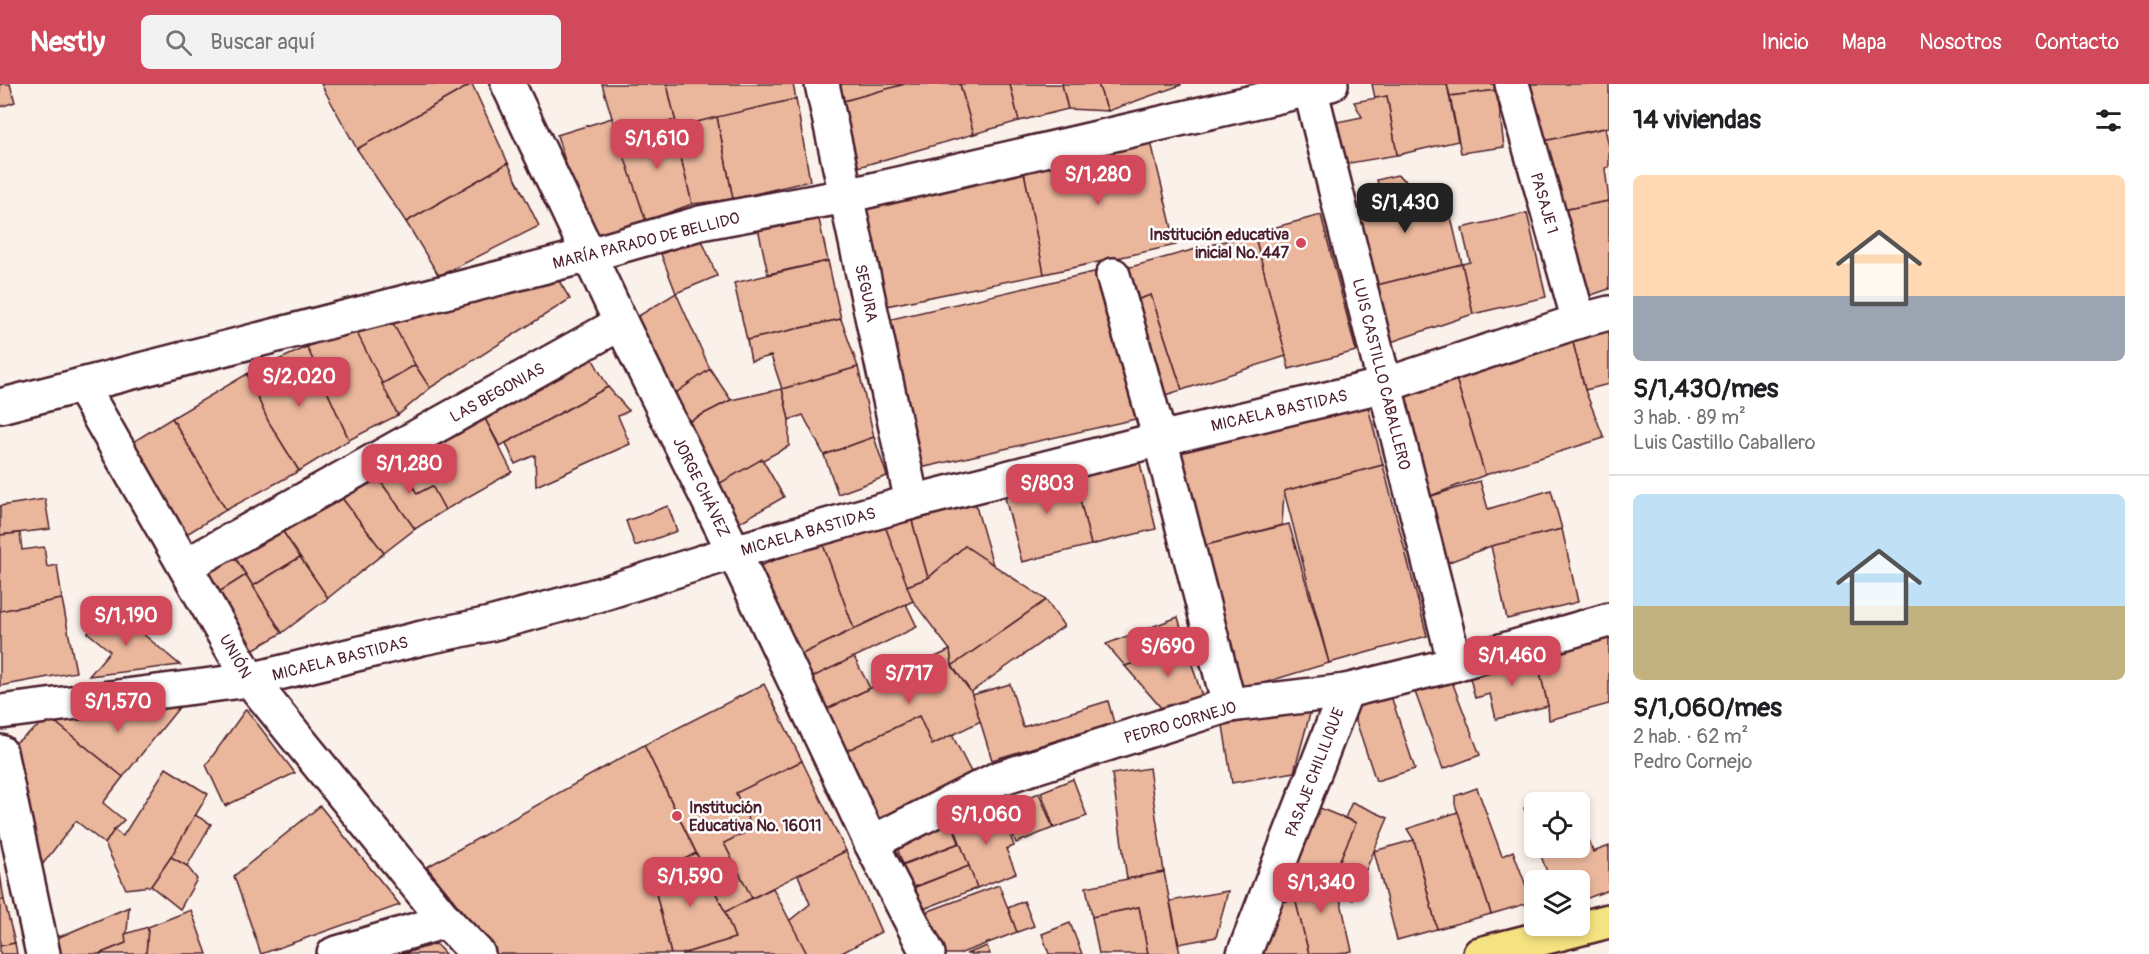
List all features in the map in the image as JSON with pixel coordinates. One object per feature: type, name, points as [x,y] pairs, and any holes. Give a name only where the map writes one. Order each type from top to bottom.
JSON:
[{"type":"highway","points":[[1480,954],[1609,921]]},
{"type":"street","name":"JORGE CHÁVEZ","points":[[508,84],[621,323],[734,552],[920,952]]},
{"type":"street","name":"SEGURA","points":[[822,84],[912,502]]},
{"type":"street","name":"PASAJE 1","points":[[1512,84],[1594,317]]},
{"type":"street","name":"MARÍA PARADO DE BELLIDO","points":[[0,406],[589,255],[700,223],[846,196],[1317,86]]},
{"type":"street","name":"LUIS CASTILLO CABALLERO","points":[[1317,86],[1385,385],[1455,664]]},
{"type":"street","points":[[1113,275],[1160,439],[1229,705]]},
{"type":"street","name":"MICAELA BASTIDAS","points":[[0,712],[250,680],[512,618],[598,595],[734,552],[912,502],[1385,385],[1594,317]]},
{"type":"street","name":"LAS BEGONIAS","points":[[185,566],[621,323]]},
{"type":"street","name":"UNIÓN","points":[[81,385],[250,680],[446,921],[478,954]]},
{"type":"street","name":"PEDRO CORNEJO","points":[[871,843],[997,779],[1229,705],[1346,691],[1455,664],[1609,620]]},
{"type":"street","name":"PASAJE CHILILIQUE","points":[[1244,954],[1346,691]]},
{"type":"street","points":[[0,752],[43,954]]},
{"type":"street","points":[[334,954],[446,921]]},
{"type":"building","points":[[0,84],[10,84],[15,102],[0,107]]},
{"type":"building","points":[[321,84],[472,84],[357,149]]},
{"type":"building","points":[[472,84],[508,163],[406,222],[357,149]]},
{"type":"building","points":[[602,84],[667,84],[677,127],[672,121],[618,138]]},
{"type":"building","points":[[667,84],[793,84],[796,99],[677,127]]},
{"type":"building","points":[[829,84],[902,84],[902,85],[833,104]]},
{"type":"building","points":[[905,84],[960,84],[974,134],[851,169],[833,104]]},
{"type":"building","points":[[960,84],[1010,84],[1019,121],[974,134]]},
{"type":"building","points":[[1010,84],[1062,84],[1068,109],[1019,121]]},
{"type":"building","points":[[1062,84],[1098,84],[1108,111],[1068,109]]},
{"type":"building","points":[[1098,84],[1181,84],[1181,85],[1108,111]]},
{"type":"building","points":[[1372,84],[1447,84],[1458,141],[1397,155],[1387,96],[1375,98]]},
{"type":"building","points":[[1447,84],[1496,84],[1497,90],[1450,96]]},
{"type":"building","points":[[1530,84],[1609,84],[1609,127],[1544,141]]},
{"type":"building","points":[[1497,90],[1504,147],[1461,153],[1450,96]]},
{"type":"building","points":[[1387,96],[1397,155],[1344,164],[1337,122],[1362,117],[1354,102]]},
{"type":"building","points":[[796,99],[810,181],[733,199],[717,117]]},
{"type":"building","points":[[717,117],[733,199],[692,204],[672,121],[677,127]]},
{"type":"building","points":[[612,118],[646,221],[589,239],[557,135]]},
{"type":"building","points":[[672,121],[692,204],[646,221],[618,138]]},
{"type":"building","points":[[1605,128],[1609,147],[1609,167],[1605,168],[1609,201],[1557,211],[1544,141]]},
{"type":"building","points":[[1150,138],[1176,245],[1044,274],[1023,167]]},
{"type":"building","points":[[508,163],[539,226],[439,276],[406,222]]},
{"type":"building","points":[[1023,167],[1044,274],[876,308],[855,200]]},
{"type":"building","points":[[1397,175],[1449,209],[1462,264],[1369,287],[1352,214],[1384,206],[1377,180]]},
{"type":"building","points":[[1609,201],[1609,289],[1577,300],[1557,211]]},
{"type":"building","points":[[1527,213],[1546,297],[1473,314],[1462,264],[1470,262],[1462,228]]},
{"type":"building","points":[[818,215],[828,261],[768,274],[758,228]]},
{"type":"building","points":[[1321,215],[1356,351],[1289,369],[1254,233]]},
{"type":"building","points":[[1254,233],[1286,356],[1182,390],[1151,295],[1125,304],[1116,271]]},
{"type":"building","points":[[701,238],[717,276],[676,293],[661,254]]},
{"type":"building","points":[[828,261],[841,319],[747,340],[734,283]]},
{"type":"building","points":[[1462,264],[1473,314],[1385,344],[1369,287]]},
{"type":"building","points":[[1107,269],[1140,418],[916,469],[883,321]]},
{"type":"building","points":[[556,276],[570,299],[430,388],[388,314]]},
{"type":"building","points":[[676,293],[710,369],[670,397],[627,323]]},
{"type":"building","points":[[1151,295],[1182,390],[1155,398],[1125,304]]},
{"type":"building","points":[[388,314],[415,365],[382,384],[354,327]]},
{"type":"building","points":[[841,319],[858,367],[782,389],[771,356],[751,361],[747,340]]},
{"type":"building","points":[[1609,321],[1609,384],[1585,390],[1570,331]]},
{"type":"building","points":[[354,327],[398,415],[349,440],[307,347]]},
{"type":"building","points":[[1570,331],[1585,390],[1604,438],[1485,475],[1453,369]]},
{"type":"building","points":[[307,347],[349,440],[299,471],[268,421],[247,374]]},
{"type":"building","points":[[591,356],[608,387],[500,446],[483,415]]},
{"type":"building","points":[[415,365],[430,388],[398,415],[382,384]]},
{"type":"building","points":[[858,367],[874,437],[824,455],[803,415],[789,420],[782,389]]},
{"type":"building","points":[[710,369],[731,400],[682,425],[670,397]]},
{"type":"building","points":[[1453,369],[1485,475],[1425,498],[1392,385]]},
{"type":"building","points":[[247,374],[268,421],[299,471],[226,510],[172,418]]},
{"type":"building","points":[[608,387],[629,411],[618,416],[630,444],[536,486],[535,455],[515,464],[506,443]]},
{"type":"building","points":[[782,389],[789,420],[789,446],[715,486],[682,425],[731,400]]},
{"type":"building","points":[[1365,395],[1383,465],[1284,491],[1282,525],[1199,547],[1173,446]]},
{"type":"building","points":[[483,415],[512,472],[445,510],[432,486],[417,494],[399,460]]},
{"type":"building","points":[[172,418],[226,510],[177,540],[123,448]]},
{"type":"building","points":[[874,437],[887,476],[838,494],[824,455]]},
{"type":"building","points":[[1137,451],[1156,529],[1091,545],[1072,467]]},
{"type":"building","points":[[762,459],[784,497],[737,524],[715,486]]},
{"type":"building","points":[[399,460],[417,494],[432,486],[445,510],[415,529],[372,470]]},
{"type":"building","points":[[1383,465],[1427,636],[1329,663],[1284,491]]},
{"type":"building","points":[[1072,467],[1091,545],[1022,562],[1002,486]]},
{"type":"building","points":[[372,470],[415,529],[384,553],[335,489]]},
{"type":"building","points":[[1480,481],[1488,509],[1551,490],[1562,529],[1491,546],[1444,564],[1425,498]]},
{"type":"building","points":[[335,489],[384,553],[328,598],[277,523]]},
{"type":"building","points":[[45,499],[50,529],[0,535],[0,506]]},
{"type":"building","points":[[975,503],[993,565],[965,546],[928,578],[912,521]]},
{"type":"building","points":[[668,506],[677,531],[635,546],[626,521]]},
{"type":"building","points":[[912,521],[928,578],[907,586],[885,526]]},
{"type":"building","points":[[277,523],[300,557],[253,586],[231,551]]},
{"type":"building","points":[[1289,524],[1329,663],[1237,691],[1199,547]]},
{"type":"building","points":[[885,526],[913,601],[854,629],[822,542]]},
{"type":"building","points":[[1562,529],[1578,602],[1507,619],[1491,546]]},
{"type":"building","points":[[20,533],[22,550],[44,547],[47,567],[57,565],[62,599],[0,611],[0,535]]},
{"type":"building","points":[[822,542],[854,629],[794,658],[757,567]]},
{"type":"building","points":[[965,546],[1046,600],[952,666],[950,650],[913,601],[907,586],[928,578]]},
{"type":"building","points":[[231,551],[246,575],[216,594],[202,564]]},
{"type":"building","points":[[300,557],[328,598],[282,633],[253,586]]},
{"type":"building","points":[[246,575],[282,633],[252,650],[216,594]]},
{"type":"building","points":[[62,599],[76,672],[0,686],[0,611]]},
{"type":"building","points":[[1046,600],[1064,626],[971,692],[952,666]]},
{"type":"building","points":[[906,604],[917,627],[805,681],[794,658]]},
{"type":"building","points":[[110,606],[180,665],[89,676],[110,651],[88,633]]},
{"type":"building","points":[[1178,617],[1186,646],[1125,666],[1106,644]]},
{"type":"building","points":[[1609,638],[1609,704],[1549,720],[1548,706],[1536,656]]},
{"type":"building","points":[[1186,646],[1202,696],[1163,710],[1125,666]]},
{"type":"building","points":[[950,650],[952,666],[971,692],[983,720],[932,745],[919,716],[846,751],[827,709]]},
{"type":"building","points":[[1536,656],[1548,706],[1496,719],[1490,694],[1475,698],[1469,674]]},
{"type":"building","points":[[854,657],[870,688],[827,709],[802,682]]},
{"type":"building","points":[[1451,679],[1480,755],[1443,769],[1415,692]]},
{"type":"building","points":[[764,684],[802,761],[736,793],[753,829],[724,843],[752,898],[725,912],[644,745]]},
{"type":"building","points":[[1010,684],[1023,727],[1108,701],[1114,723],[992,760],[972,695]]},
{"type":"building","points":[[1390,693],[1415,769],[1376,781],[1351,706]]},
{"type":"building","points":[[181,705],[123,777],[50,718]]},
{"type":"building","points":[[246,709],[295,773],[225,806],[206,765]]},
{"type":"building","points":[[1311,710],[1294,772],[1232,783],[1223,725]]},
{"type":"building","points":[[919,716],[932,745],[952,735],[972,774],[878,824],[846,751]]},
{"type":"building","points":[[50,718],[123,777],[103,803],[124,820],[105,844],[76,821],[35,874],[4,751]]},
{"type":"building","points":[[644,745],[696,853],[652,877],[671,954],[496,954],[427,867]]},
{"type":"building","points":[[802,761],[846,851],[752,898],[724,843],[753,829],[736,793]]},
{"type":"building","points":[[166,768],[208,794],[151,886],[126,889],[105,844],[114,830],[123,836]]},
{"type":"building","points":[[1149,768],[1164,872],[1127,879],[1112,774]]},
{"type":"building","points":[[1073,779],[1087,816],[1054,828],[1041,792]]},
{"type":"building","points":[[1477,788],[1502,856],[1513,851],[1524,881],[1524,904],[1491,914],[1455,804],[1455,796]]},
{"type":"building","points":[[1039,793],[1053,828],[1016,843],[1003,808]]},
{"type":"building","points":[[1352,802],[1388,818],[1353,900],[1326,888],[1356,823],[1345,818]]},
{"type":"building","points":[[1310,804],[1356,823],[1331,880],[1286,861]]},
{"type":"building","points":[[320,806],[400,905],[261,954],[234,876]]},
{"type":"building","points":[[1000,806],[1014,846],[1006,849],[1016,873],[977,888],[953,824]]},
{"type":"building","points":[[1458,812],[1491,914],[1437,929],[1414,840],[1407,829]]},
{"type":"building","points":[[195,815],[211,824],[187,866],[171,857]]},
{"type":"building","points":[[952,822],[959,843],[903,864],[895,843]]},
{"type":"building","points":[[1414,840],[1437,929],[1397,940],[1374,851]]},
{"type":"building","points":[[960,843],[969,866],[909,889],[900,866]]},
{"type":"building","points":[[1590,844],[1593,852],[1609,846],[1609,890],[1590,897],[1590,870],[1546,870],[1542,858],[1590,858]]},
{"type":"building","points":[[846,851],[881,932],[840,954],[807,954],[789,921],[810,904],[798,875]]},
{"type":"building","points":[[696,853],[735,938],[682,954],[671,954],[652,877]]},
{"type":"building","points":[[171,857],[187,866],[197,879],[180,909],[151,886]]},
{"type":"building","points":[[1294,865],[1331,880],[1326,888],[1339,893],[1352,951],[1338,954],[1309,954],[1295,899]]},
{"type":"building","points":[[969,866],[977,888],[916,912],[908,890]]},
{"type":"building","points":[[1164,872],[1180,954],[1148,954],[1139,907],[1092,917],[1086,887]]},
{"type":"building","points":[[0,873],[4,900],[0,900]]},
{"type":"building","points":[[999,885],[1017,932],[959,954],[933,954],[918,915]]},
{"type":"building","points":[[773,888],[807,954],[682,954],[735,938],[725,912]]},
{"type":"building","points":[[1228,891],[1216,937],[1179,944],[1170,901]]},
{"type":"building","points":[[1295,899],[1309,954],[1264,954],[1268,906]]},
{"type":"building","points":[[0,900],[4,900],[15,943],[0,946]]},
{"type":"building","points":[[1024,901],[1034,926],[1017,932],[1008,908]]},
{"type":"building","points":[[129,907],[126,943],[99,954],[56,954],[50,941]]},
{"type":"building","points":[[1139,907],[1148,954],[1099,954],[1092,917]]},
{"type":"building","points":[[191,910],[207,954],[146,954],[148,927]]},
{"type":"building","points":[[1070,923],[1082,954],[1049,954],[1042,934]]},
{"type":"building","points":[[148,927],[146,954],[99,954],[126,943],[125,934]]},
{"type":"building","points":[[15,943],[17,954],[0,954],[0,946]]},
{"type":"building","points":[[436,944],[445,954],[402,954]]},
{"type":"building","points":[[987,946],[990,954],[966,954]]},
{"type":"place","name":"Institución educativa inicial No. 447","points":[[1301,243]]},
{"type":"place","name":"Institución Educativa No. 16011","points":[[677,816]]}]
